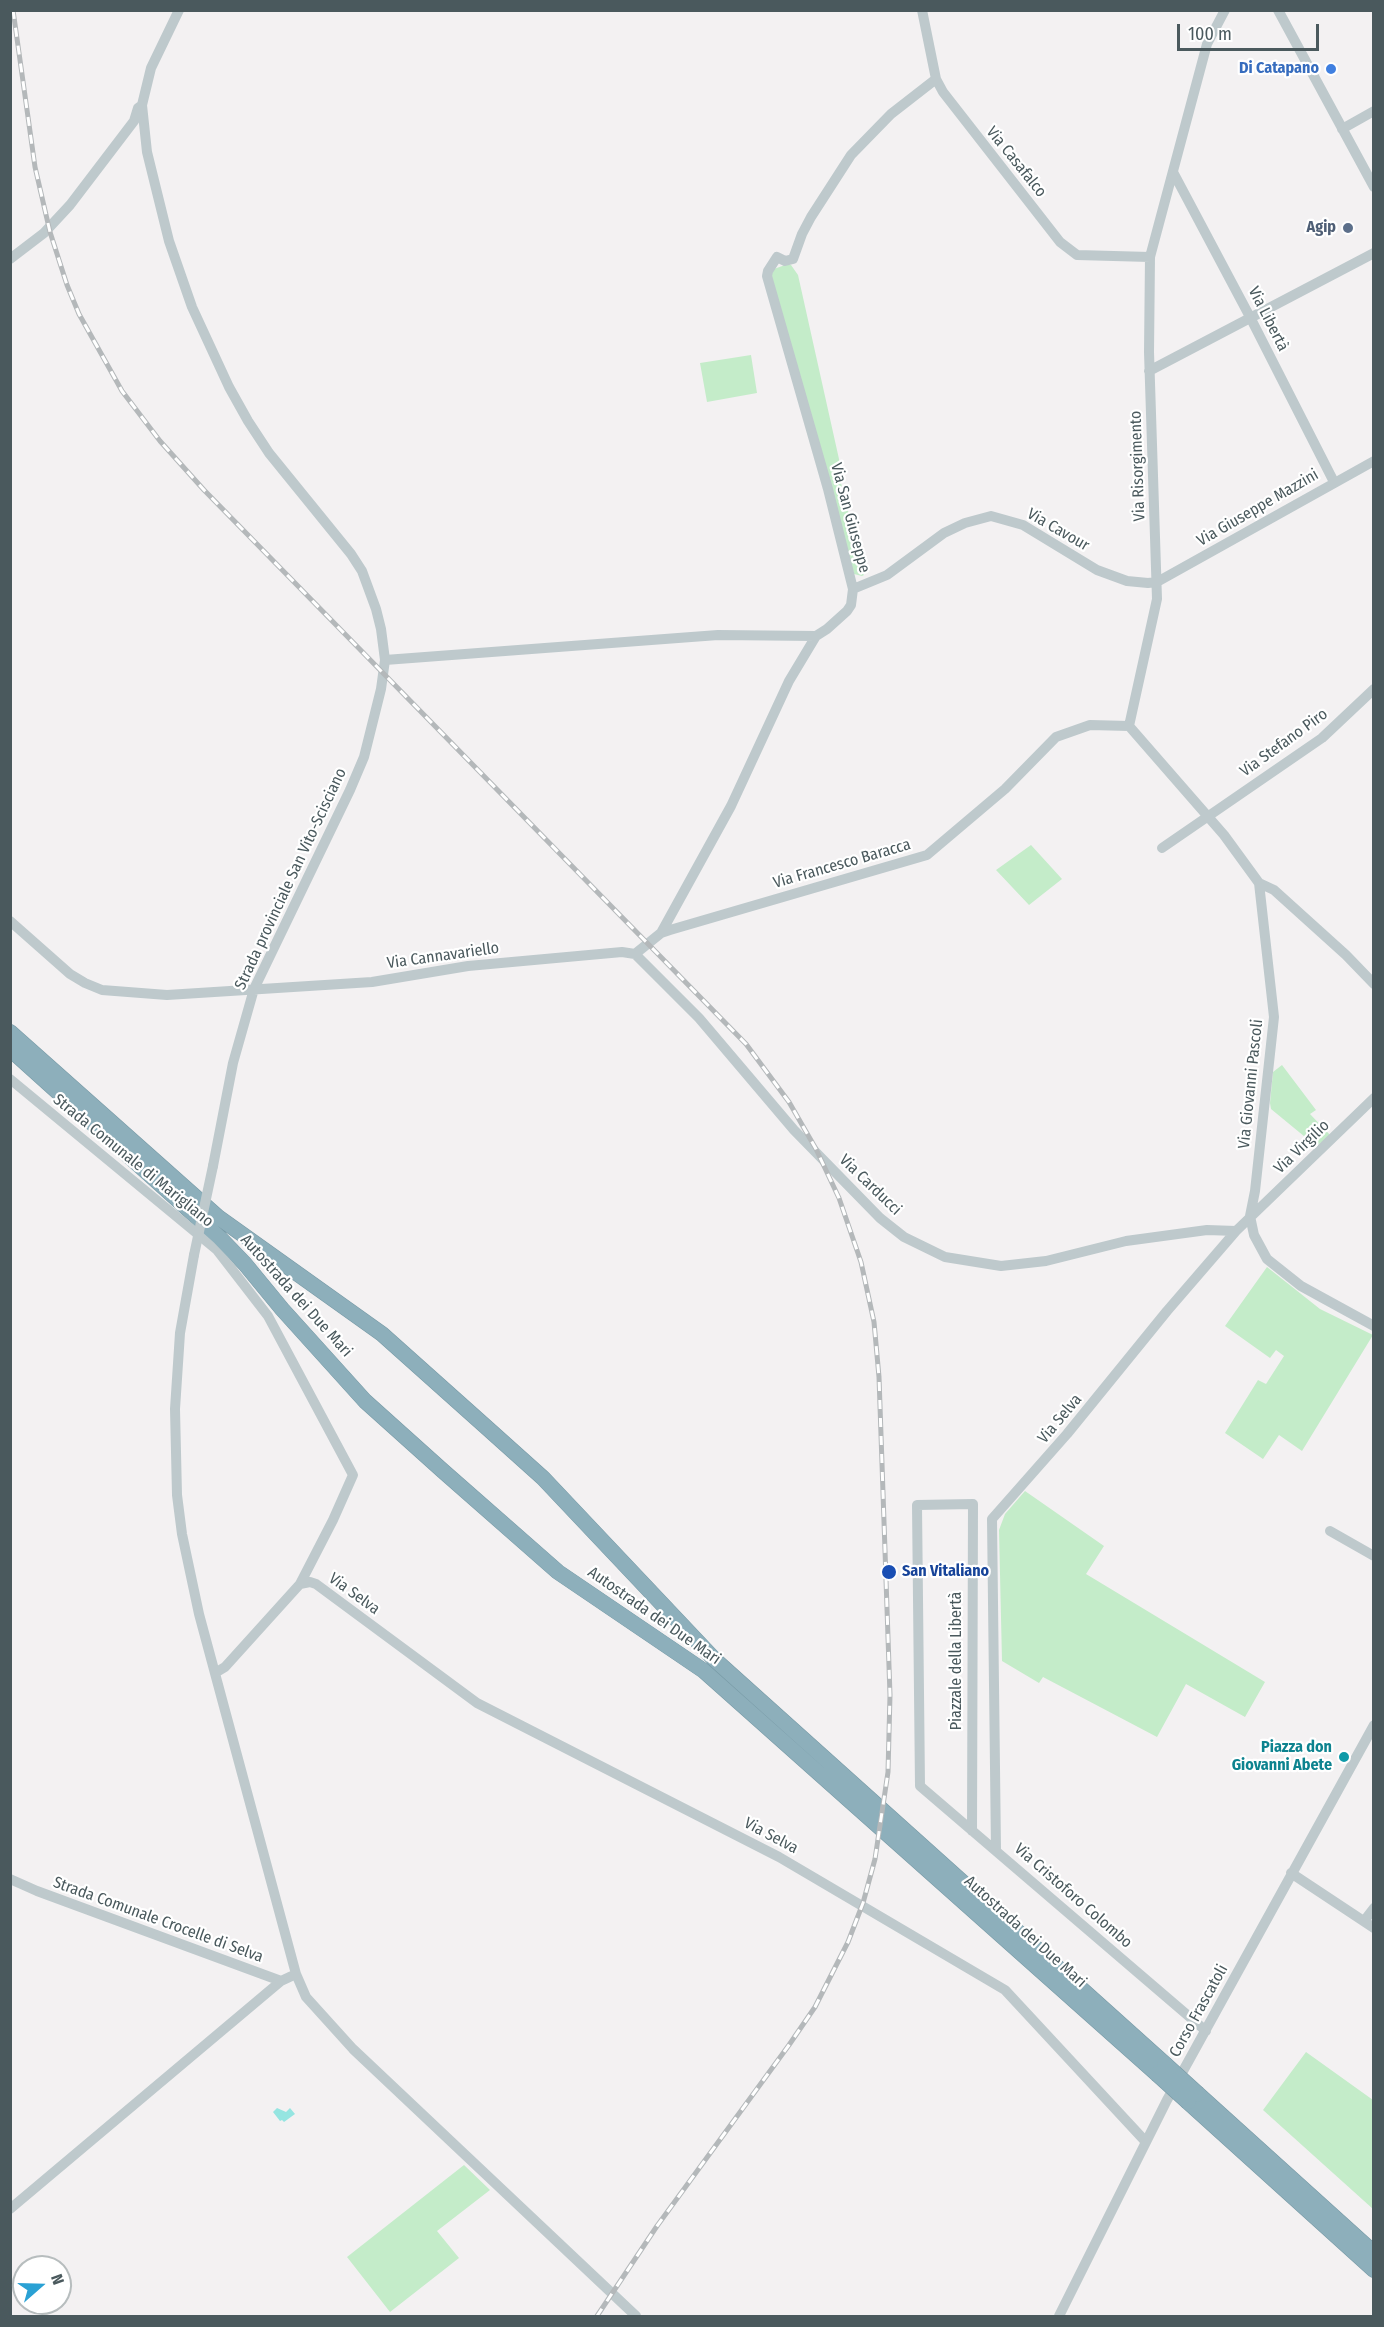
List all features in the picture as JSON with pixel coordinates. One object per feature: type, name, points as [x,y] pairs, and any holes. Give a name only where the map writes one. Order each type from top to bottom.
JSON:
[{"type":"highway","name":"Autostrada dei Due Mari","points":[[10,1032],[218,1217],[382,1334],[543,1478],[714,1659],[1372,2263]]},
{"type":"highway","name":"Autostrada dei Due Mari","points":[[10,1049],[220,1238],[365,1401],[452,1479],[558,1572],[704,1671],[1161,2069]]},
{"type":"street","points":[[10,259],[44,233],[70,205],[134,121],[138,108],[142,105],[151,68],[179,10]]},
{"type":"street","name":"Via Casafalco","points":[[922,10],[936,79],[955,109],[1060,242],[1077,255],[1150,257]]},
{"type":"street","name":"Via Risorgimento","points":[[1129,726],[1157,599],[1149,371],[1150,257],[1207,44],[1225,10]]},
{"type":"street","points":[[1278,10],[1374,187]]},
{"type":"street","name":"Via San Giuseppe","points":[[816,636],[847,611],[851,605],[853,589],[828,489],[767,276],[768,271],[777,258],[785,261],[793,259],[811,217],[851,155],[891,114],[936,79]]},
{"type":"street","name":"Strada provinciale San Vito-Scisciano","points":[[142,105],[147,152],[169,241],[192,307],[229,387],[269,453],[351,554],[362,571],[376,609],[385,660],[381,688],[364,756],[350,790],[254,989],[233,1063],[180,1333],[175,1409],[177,1495],[187,1565],[215,1673]]},
{"type":"street","points":[[1342,129],[1374,111]]},
{"type":"street","name":"Via Libertà","points":[[1173,172],[1334,482]]},
{"type":"street","points":[[1149,371],[1374,253]]},
{"type":"street","name":"Via Giuseppe Mazzini","points":[[1157,582],[1374,461]]},
{"type":"street","name":"Via Cavour","points":[[853,589],[887,574],[944,533],[965,523],[991,516],[1023,525],[1097,570],[1127,581],[1157,582]]},
{"type":"street","points":[[385,660],[718,635],[816,636]]},
{"type":"street","points":[[661,933],[730,806],[789,681],[816,636]]},
{"type":"street","name":"Via Stefano Piro","points":[[1162,848],[1322,738],[1374,689]]},
{"type":"street","name":"Via Francesco Baracca","points":[[635,954],[661,933],[927,855],[1005,789],[1056,737],[1090,725],[1129,726]]},
{"type":"street","points":[[1129,726],[1224,835],[1259,883],[1274,891],[1346,955],[1374,984]]},
{"type":"street","name":"Via Giovanni Pascoli","points":[[1250,1216],[1255,1191],[1274,1017],[1259,883]]},
{"type":"street","name":"Via Cannavariello","points":[[10,921],[70,974],[102,990],[167,995],[372,982],[442,969],[622,952],[635,954]]},
{"type":"street","name":"Via Carducci","points":[[635,954],[699,1018],[794,1130],[880,1218],[904,1237],[945,1257],[1001,1266],[1046,1261],[1126,1241],[1207,1230],[1236,1231]]},
{"type":"street","name":"Strada Comunale di Marigliano","points":[[10,1080],[217,1250],[268,1316],[353,1475],[300,1584]]},
{"type":"street","name":"Via Virgilio","points":[[1250,1216],[1374,1098]]},
{"type":"street","points":[[1250,1216],[1254,1235],[1267,1259],[1301,1286],[1374,1326]]},
{"type":"street","name":"Via Selva","points":[[996,1850],[992,1518],[1067,1434],[1167,1311],[1250,1216]]},
{"type":"street","name":"Piazzale della Libertà","points":[[920,1786],[917,1505],[973,1504],[972,1831]]},
{"type":"street","points":[[1330,1532],[1374,1556]]},
{"type":"street","name":"Via Selva","points":[[215,1673],[225,1667],[300,1584],[309,1582],[316,1584],[477,1703],[778,1857],[1005,1990],[1146,2142]]},
{"type":"street","points":[[215,1673],[296,1974],[306,1997],[354,2049],[636,2316]]},
{"type":"street","name":"Corso Frascatoli","points":[[1059,2316],[1167,2100],[1374,1725]]},
{"type":"street","name":"Via Cristoforo Colombo","points":[[920,1786],[1206,2031]]},
{"type":"street","points":[[1291,1873],[1374,1928]]},
{"type":"street","name":"Strada Comunale Crocelle di Selva","points":[[10,1880],[281,1981]]},
{"type":"street","points":[[1364,1921],[1374,1908]]},
{"type":"street","points":[[10,2209],[281,1981],[296,1974]]},
{"type":"green space","points":[[791,265],[798,275],[843,477],[840,479],[864,575],[862,576],[854,574],[771,275],[774,269]]},
{"type":"green space","points":[[751,355],[757,393],[707,402],[700,363]]},
{"type":"green space","points":[[1031,845],[1062,879],[1029,905],[996,870]]},
{"type":"green space","points":[[1282,1065],[1316,1110],[1310,1114],[1331,1136],[1316,1146],[1271,1109],[1273,1072]]},
{"type":"green space","points":[[1267,1267],[1320,1309],[1373,1335],[1302,1451],[1279,1435],[1263,1459],[1225,1433],[1258,1380],[1266,1384],[1284,1356],[1276,1350],[1270,1358],[1225,1326]]},
{"type":"green space","points":[[1025,1491],[1104,1546],[1086,1574],[1265,1682],[1245,1717],[1186,1684],[1157,1737],[1043,1677],[1039,1683],[1002,1661],[999,1530],[1005,1514]]},
{"type":"green space","points":[[1306,2052],[1373,2100],[1373,2209],[1263,2110]]},
{"type":"green space","points":[[464,2165],[490,2190],[437,2231],[459,2258],[390,2312],[347,2257]]},
{"type":"water","points":[[277,2108],[286,2112],[290,2108],[295,2114],[284,2122],[280,2121],[273,2112]]},
{"type":"railway","points":[[13,10],[35,167],[50,232],[79,314],[122,391],[160,441],[204,490],[746,1044],[789,1102],[816,1149],[839,1198],[861,1262],[874,1322],[879,1377],[890,1695],[888,1772],[875,1859],[863,1903],[848,1942],[815,2007],[657,2226],[597,2316]]},
{"type":"place","name":"Di Catapano","points":[[1331,69]]},
{"type":"place","name":"Agip","points":[[1348,228]]},
{"type":"place","name":"San Vitaliano","points":[[889,1572]]},
{"type":"place","name":"Piazza don Giovanni Abete","points":[[1344,1757]]}]
